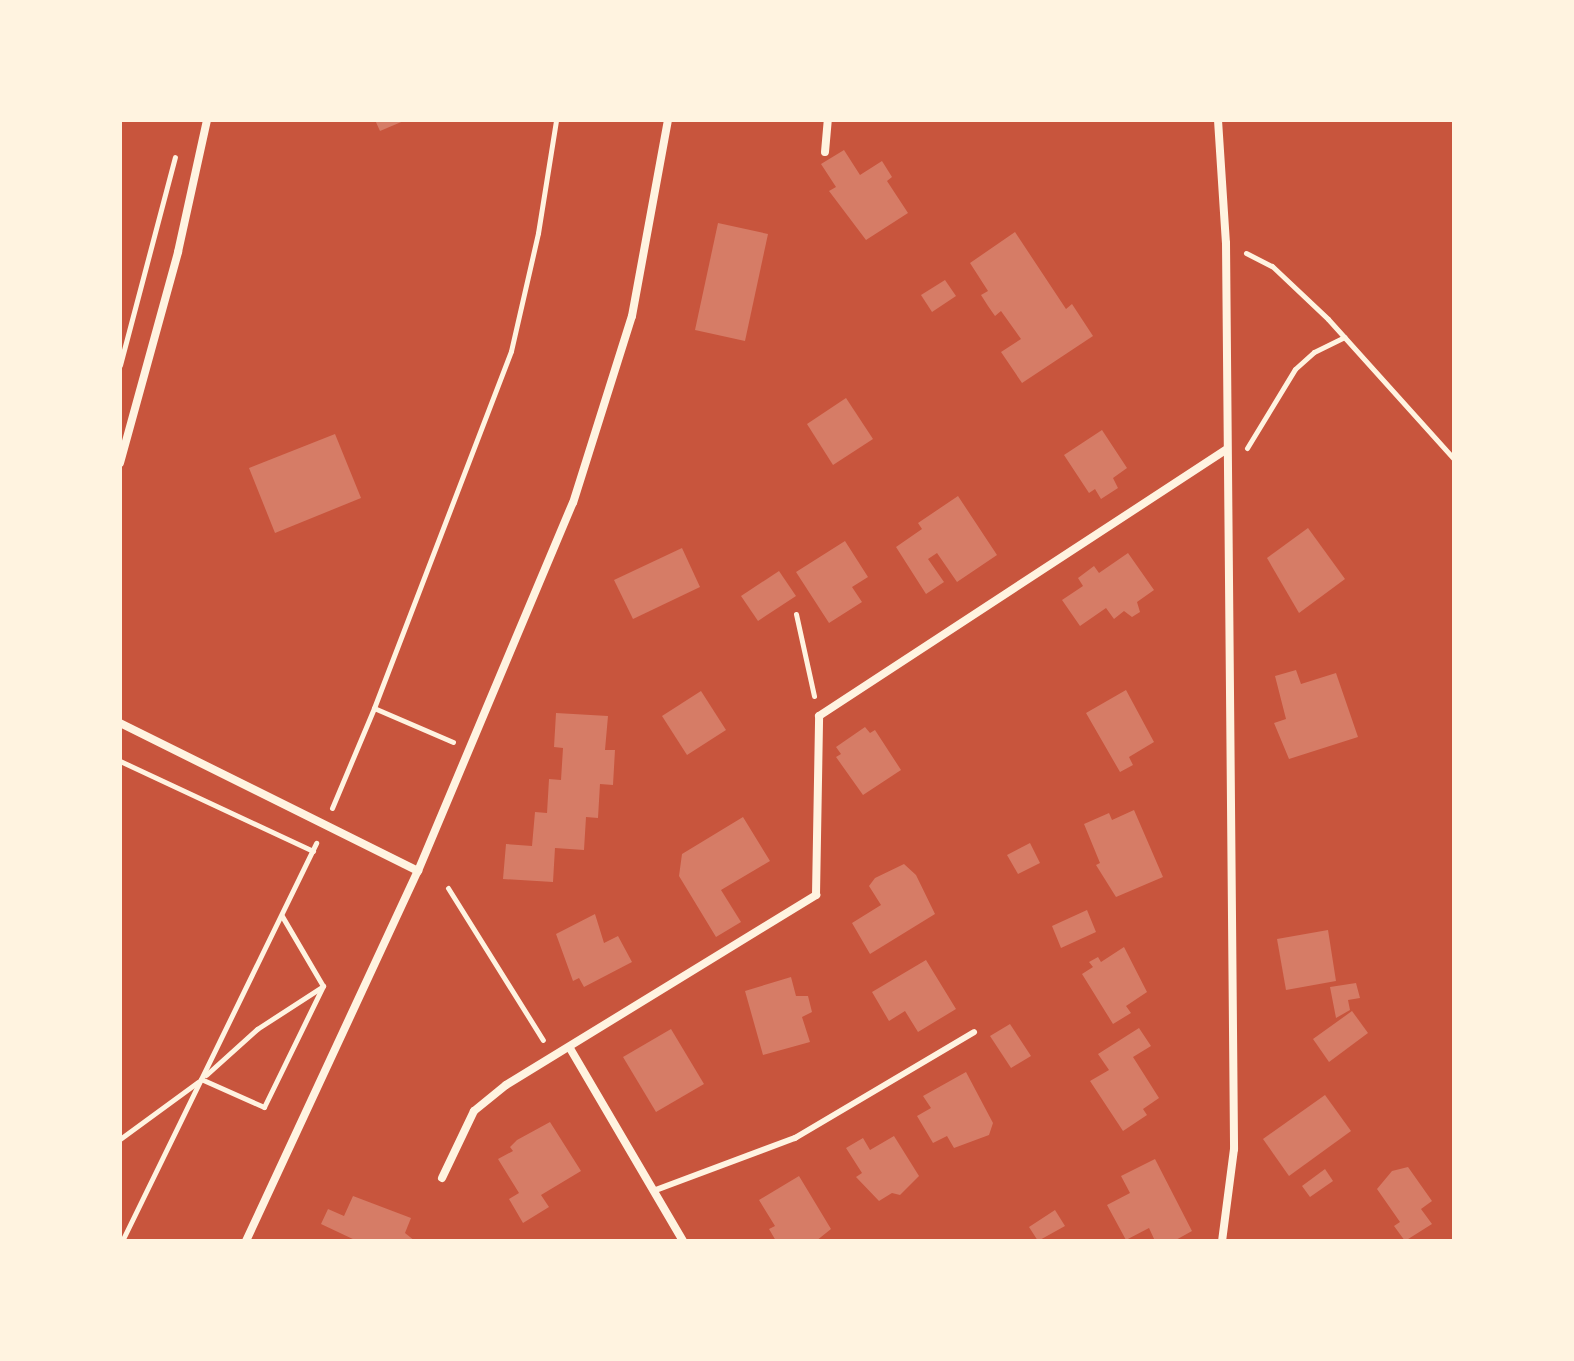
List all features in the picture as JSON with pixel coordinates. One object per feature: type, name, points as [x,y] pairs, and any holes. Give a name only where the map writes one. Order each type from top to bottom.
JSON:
[{"type":"street","points":[[120,463],[178,252],[207,120]]},
{"type":"street","points":[[246,1241],[418,871],[573,503],[615,378],[646,258],[668,120]]},
{"type":"street","points":[[825,152],[828,120]]},
{"type":"street","points":[[1218,120],[1226,243],[1234,1149],[1222,1241]]},
{"type":"street","points":[[442,1178],[474,1111],[506,1085],[571,1050],[816,895],[819,716],[1226,450]]},
{"type":"street","points":[[120,723],[418,871]]},
{"type":"street","points":[[571,1050],[683,1241]]},
{"type":"lane","points":[[653,1191],[795,1138],[974,1032]]},
{"type":"path","points":[[122,1241],[313,851],[374,708],[511,351],[538,233],[556,120]]},
{"type":"path","points":[[120,365],[177,151]]},
{"type":"path","points":[[1226,243],[1272,266],[1346,337],[1454,459]]},
{"type":"path","points":[[1226,450],[1252,447],[1295,369],[1314,352],[1346,337]]},
{"type":"path","points":[[796,614],[819,716]]},
{"type":"path","points":[[374,708],[471,750]]},
{"type":"path","points":[[120,761],[313,851]]},
{"type":"path","points":[[448,888],[554,1059]]},
{"type":"path","points":[[281,915],[323,986]]},
{"type":"path","points":[[201,1079],[264,1107],[323,986]]},
{"type":"path","points":[[120,1139],[201,1079],[257,1029],[323,986]]},
{"type":"building","points":[[375,120],[406,120],[380,131]]},
{"type":"building","points":[[844,150],[860,175],[882,161],[892,177],[887,181],[908,213],[866,240],[829,191],[836,187],[821,164]]},
{"type":"building","points":[[718,223],[768,234],[745,341],[695,330]]},
{"type":"building","points":[[1015,232],[1066,309],[1072,304],[1093,336],[1022,383],[1001,352],[1021,339],[1001,311],[995,316],[988,306],[981,295],[988,291],[970,263]]},
{"type":"building","points":[[945,280],[956,296],[932,312],[921,295]]},
{"type":"building","points":[[846,398],[873,439],[833,465],[807,424]]},
{"type":"building","points":[[1102,430],[1127,468],[1113,478],[1118,488],[1101,499],[1095,489],[1089,493],[1064,455]]},
{"type":"building","points":[[335,434],[361,498],[275,533],[249,468]]},
{"type":"building","points":[[958,496],[997,555],[957,582],[937,553],[928,559],[944,582],[926,594],[896,547],[922,529],[918,523]]},
{"type":"building","points":[[1308,528],[1345,579],[1299,613],[1267,558]]},
{"type":"building","points":[[845,541],[868,577],[852,587],[862,602],[829,623],[796,572]]},
{"type":"building","points":[[682,548],[700,587],[633,619],[614,580]]},
{"type":"building","points":[[1128,553],[1154,590],[1137,602],[1140,612],[1132,617],[1124,611],[1114,619],[1106,608],[1080,626],[1062,600],[1083,586],[1078,578],[1094,566],[1099,573]]},
{"type":"building","points":[[779,571],[796,596],[758,621],[741,596]]},
{"type":"building","points":[[1296,670],[1301,684],[1336,673],[1358,737],[1289,759],[1274,723],[1286,719],[1275,676]]},
{"type":"building","points":[[1126,690],[1154,742],[1129,757],[1133,765],[1120,772],[1086,713]]},
{"type":"building","points":[[701,691],[726,730],[687,755],[662,716]]},
{"type":"building","points":[[556,713],[608,716],[605,750],[615,750],[613,785],[600,784],[598,818],[586,817],[584,850],[555,848],[553,882],[503,879],[506,844],[532,846],[535,812],[547,813],[549,779],[561,780],[563,748],[554,747]]},
{"type":"building","points":[[865,727],[870,733],[875,730],[901,770],[863,795],[836,757],[841,754],[836,747]]},
{"type":"building","points":[[1134,810],[1163,877],[1116,897],[1096,865],[1100,863],[1084,824],[1109,813],[1112,820]]},
{"type":"building","points":[[743,817],[770,861],[721,890],[741,922],[716,937],[679,876],[682,854]]},
{"type":"building","points":[[1030,843],[1040,863],[1018,874],[1007,855]]},
{"type":"building","points":[[904,864],[916,875],[935,914],[870,954],[852,923],[881,905],[869,886],[875,878]]},
{"type":"building","points":[[1087,910],[1096,932],[1061,948],[1052,926]]},
{"type":"building","points":[[595,914],[604,943],[618,936],[632,962],[584,987],[579,978],[573,981],[556,934]]},
{"type":"building","points":[[1328,930],[1336,981],[1286,990],[1277,939]]},
{"type":"building","points":[[1124,947],[1147,992],[1126,1006],[1131,1013],[1113,1024],[1082,974],[1093,967],[1089,962],[1098,957],[1101,962]]},
{"type":"building","points":[[926,960],[956,1009],[918,1032],[905,1011],[889,1021],[872,992]]},
{"type":"building","points":[[791,977],[796,996],[808,996],[812,1012],[802,1017],[810,1042],[763,1055],[745,991]]},
{"type":"building","points":[[1356,983],[1360,998],[1348,1000],[1350,1010],[1336,1018],[1330,987]]},
{"type":"building","points":[[1352,1011],[1368,1033],[1329,1062],[1313,1039]]},
{"type":"building","points":[[1010,1024],[1031,1056],[1011,1068],[990,1036]]},
{"type":"building","points":[[1139,1028],[1151,1046],[1133,1057],[1159,1098],[1143,1109],[1147,1115],[1123,1131],[1090,1081],[1109,1070],[1098,1054]]},
{"type":"building","points":[[671,1029],[704,1084],[656,1112],[623,1057]]},
{"type":"building","points":[[966,1072],[993,1123],[989,1135],[954,1148],[947,1136],[933,1143],[917,1116],[931,1108],[923,1096]]},
{"type":"building","points":[[1325,1095],[1351,1131],[1289,1176],[1263,1139]]},
{"type":"building","points":[[550,1122],[581,1171],[541,1195],[549,1207],[523,1223],[509,1199],[519,1193],[498,1159],[513,1151],[510,1147],[517,1140]]},
{"type":"building","points":[[894,1136],[919,1176],[900,1195],[892,1193],[879,1201],[856,1177],[862,1173],[846,1148],[863,1138],[870,1150]]},
{"type":"building","points":[[1155,1159],[1192,1231],[1174,1241],[1155,1241],[1149,1228],[1126,1240],[1107,1205],[1130,1193],[1121,1176]]},
{"type":"building","points":[[1408,1167],[1432,1201],[1421,1209],[1432,1224],[1405,1241],[1394,1226],[1400,1222],[1377,1189],[1392,1171]]},
{"type":"building","points":[[1325,1169],[1333,1181],[1310,1197],[1302,1186]]},
{"type":"building","points":[[799,1176],[831,1229],[816,1241],[776,1241],[769,1229],[775,1226],[759,1200]]},
{"type":"building","points":[[353,1196],[411,1218],[405,1233],[415,1241],[357,1241],[321,1224],[328,1209],[344,1216]]},
{"type":"building","points":[[1055,1210],[1065,1226],[1038,1241],[1029,1227]]}]
